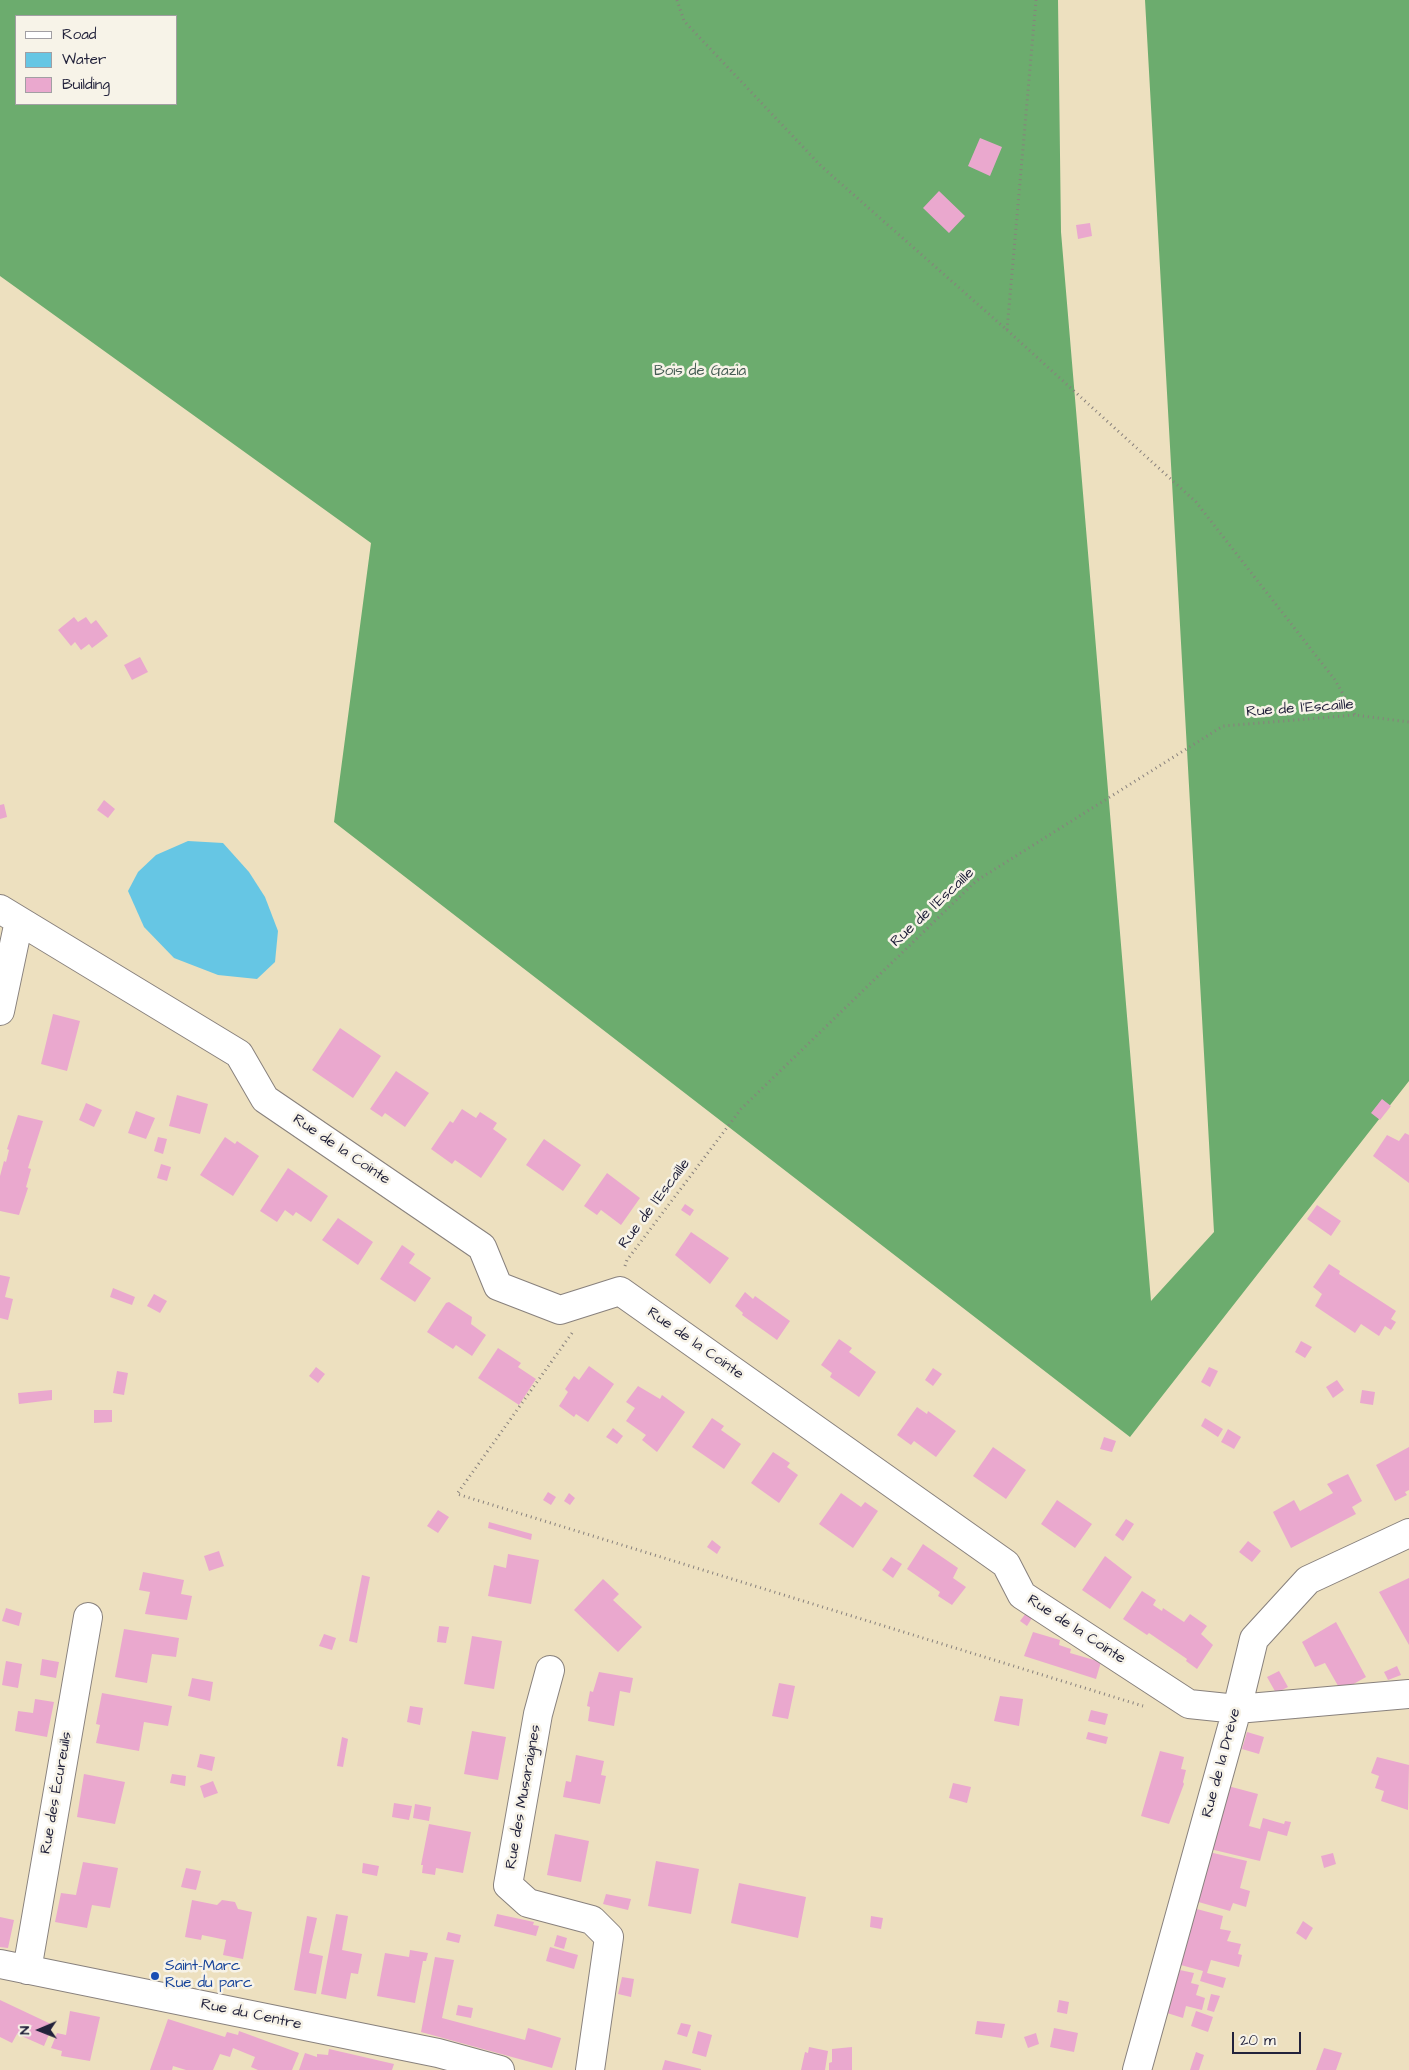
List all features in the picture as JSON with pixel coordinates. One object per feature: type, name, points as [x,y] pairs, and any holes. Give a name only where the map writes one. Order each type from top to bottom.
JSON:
[{"type":"street","name":"Rue de la Cointe","points":[[10,915],[239,1054],[265,1099],[482,1246],[498,1286],[560,1310],[620,1291],[1006,1564],[1022,1595],[1189,1704],[1237,1709],[1409,1694]]},
{"type":"street","points":[[0,1011],[10,915]]},
{"type":"street","name":"Rue de la Drève","points":[[1137,2070],[1237,1709],[1254,1639],[1308,1580],[1409,1533]]},
{"type":"street","name":"Rue des Écureuils","points":[[27,1970],[88,1617]]},
{"type":"street","name":"Rue des Musaraignes","points":[[550,1670],[538,1714],[508,1885],[528,1903],[592,1920],[609,1938],[590,2070]]},
{"type":"street","name":"Rue du Centre","points":[[0,1964],[431,2062],[500,2070]]},
{"type":"path","points":[[678,0],[684,21],[821,166],[1007,330],[1196,502],[1335,680],[1355,715]]},
{"type":"path","points":[[1007,330],[1036,0]]},
{"type":"path","name":"Rue de l'Escaille","points":[[620,1291],[627,1260],[741,1109],[976,881],[1223,726],[1355,715],[1409,722]]},
{"type":"path","points":[[575,1329],[457,1494],[1153,1709],[1189,1704]]},
{"type":"green space","name":"Bois de Gazia","points":[[0,0],[1058,0],[1061,232],[1151,1301],[1214,1232],[1145,0],[1409,0],[1409,1081],[1130,1437],[334,822],[371,543],[0,276]]},
{"type":"water","points":[[188,841],[223,843],[249,872],[265,897],[278,931],[275,962],[257,979],[218,975],[174,958],[144,927],[128,891],[138,872],[156,855]]},
{"type":"building","points":[[980,138],[1002,147],[990,176],[968,166]]},
{"type":"building","points":[[939,191],[965,216],[949,233],[923,208]]},
{"type":"building","points":[[1090,223],[1092,236],[1078,239],[1076,225]]},
{"type":"building","points":[[74,617],[78,622],[86,617],[91,624],[96,620],[108,636],[92,648],[89,644],[81,650],[75,642],[71,646],[58,630]]},
{"type":"building","points":[[140,657],[148,672],[132,680],[124,665]]},
{"type":"building","points":[[104,800],[115,809],[108,818],[97,810]]},
{"type":"building","points":[[4,804],[7,817],[0,819],[0,805]]},
{"type":"building","points":[[53,1014],[80,1021],[67,1071],[41,1064]]},
{"type":"building","points":[[340,1028],[381,1056],[353,1098],[312,1070]]},
{"type":"building","points":[[396,1071],[429,1093],[405,1127],[385,1113],[382,1117],[370,1109]]},
{"type":"building","points":[[177,1095],[208,1104],[200,1134],[169,1126]]},
{"type":"building","points":[[1382,1099],[1391,1106],[1380,1120],[1371,1113]]},
{"type":"building","points":[[86,1103],[102,1110],[94,1127],[79,1120]]},
{"type":"building","points":[[462,1109],[476,1118],[480,1112],[497,1123],[493,1129],[507,1139],[481,1178],[455,1160],[452,1164],[431,1149],[450,1121],[453,1123]]},
{"type":"building","points":[[136,1111],[155,1118],[146,1139],[128,1133]]},
{"type":"building","points":[[18,1115],[43,1121],[28,1168],[31,1169],[26,1187],[28,1188],[19,1215],[0,1211],[0,1176],[4,1161],[6,1162],[9,1150],[7,1149]]},
{"type":"building","points":[[1405,1133],[1409,1135],[1409,1183],[1373,1156],[1387,1135],[1399,1141]]},
{"type":"building","points":[[158,1137],[167,1139],[163,1154],[154,1151]]},
{"type":"building","points":[[225,1137],[235,1144],[237,1141],[259,1156],[233,1196],[200,1175]]},
{"type":"building","points":[[544,1139],[581,1165],[563,1191],[526,1165]]},
{"type":"building","points":[[161,1164],[171,1167],[167,1181],[157,1178]]},
{"type":"building","points":[[288,1168],[328,1196],[311,1222],[296,1212],[293,1216],[285,1210],[277,1222],[260,1211]]},
{"type":"building","points":[[607,1173],[640,1198],[621,1225],[601,1210],[597,1215],[584,1206]]},
{"type":"building","points":[[685,1204],[694,1210],[690,1216],[681,1210]]},
{"type":"building","points":[[1317,1205],[1341,1221],[1331,1236],[1307,1219]]},
{"type":"building","points":[[338,1218],[373,1242],[358,1265],[322,1240]]},
{"type":"building","points":[[691,1232],[729,1258],[710,1284],[675,1255]]},
{"type":"building","points":[[402,1245],[415,1254],[409,1263],[431,1278],[415,1302],[380,1279]]},
{"type":"building","points":[[1329,1264],[1340,1271],[1339,1274],[1396,1311],[1391,1319],[1396,1322],[1391,1330],[1385,1326],[1379,1336],[1361,1324],[1355,1333],[1315,1306],[1322,1294],[1313,1287]]},
{"type":"building","points":[[0,1275],[10,1277],[5,1297],[13,1299],[8,1320],[0,1318]]},
{"type":"building","points":[[113,1288],[135,1297],[132,1305],[110,1297]]},
{"type":"building","points":[[745,1292],[753,1299],[755,1296],[790,1321],[777,1340],[742,1315],[743,1313],[735,1306]]},
{"type":"building","points":[[154,1294],[167,1301],[160,1313],[147,1306]]},
{"type":"building","points":[[449,1302],[472,1317],[471,1324],[486,1335],[472,1356],[456,1345],[453,1349],[427,1332],[446,1303]]},
{"type":"building","points":[[839,1339],[852,1348],[849,1352],[876,1372],[859,1397],[830,1377],[832,1373],[821,1365]]},
{"type":"building","points":[[1301,1341],[1312,1347],[1305,1358],[1295,1352]]},
{"type":"building","points":[[498,1348],[521,1363],[518,1367],[536,1379],[519,1405],[478,1378]]},
{"type":"building","points":[[589,1366],[614,1384],[588,1422],[576,1414],[574,1417],[559,1406],[568,1392],[565,1389],[574,1376],[579,1380]]},
{"type":"building","points":[[316,1367],[325,1374],[318,1383],[309,1376]]},
{"type":"building","points":[[1209,1367],[1218,1371],[1210,1387],[1201,1382]]},
{"type":"building","points":[[933,1368],[942,1374],[933,1386],[925,1380]]},
{"type":"building","points":[[117,1371],[128,1373],[124,1395],[113,1393]]},
{"type":"building","points":[[1337,1380],[1344,1390],[1333,1398],[1326,1387]]},
{"type":"building","points":[[638,1386],[660,1399],[662,1395],[685,1412],[657,1452],[642,1440],[646,1435],[626,1421],[635,1408],[626,1402]]},
{"type":"building","points":[[52,1390],[52,1400],[19,1404],[18,1393]]},
{"type":"building","points":[[1362,1390],[1375,1392],[1373,1405],[1360,1403]]},
{"type":"building","points":[[917,1407],[927,1414],[928,1411],[956,1431],[936,1457],[914,1441],[911,1445],[897,1435]]},
{"type":"building","points":[[94,1410],[112,1410],[112,1422],[94,1423]]},
{"type":"building","points":[[712,1418],[724,1426],[721,1430],[741,1444],[724,1469],[692,1447]]},
{"type":"building","points":[[1205,1418],[1223,1429],[1218,1437],[1201,1426]]},
{"type":"building","points":[[613,1428],[623,1436],[617,1444],[606,1437]]},
{"type":"building","points":[[1228,1429],[1241,1437],[1234,1449],[1221,1442]]},
{"type":"building","points":[[1104,1437],[1116,1441],[1112,1452],[1100,1449]]},
{"type":"building","points":[[993,1447],[1026,1470],[1006,1499],[973,1476]]},
{"type":"building","points":[[1409,1447],[1409,1490],[1405,1492],[1407,1495],[1395,1501],[1376,1465]]},
{"type":"building","points":[[773,1452],[790,1463],[787,1467],[798,1475],[779,1503],[751,1483]]},
{"type":"building","points":[[1348,1474],[1362,1501],[1352,1507],[1356,1514],[1291,1548],[1273,1512],[1294,1500],[1300,1511],[1333,1493],[1327,1484]]},
{"type":"building","points":[[548,1492],[556,1497],[551,1505],[543,1500]]},
{"type":"building","points":[[569,1493],[575,1498],[570,1505],[564,1501]]},
{"type":"building","points":[[841,1493],[861,1507],[865,1502],[878,1511],[853,1548],[819,1524]]},
{"type":"building","points":[[1057,1500],[1092,1524],[1075,1548],[1041,1524]]},
{"type":"building","points":[[438,1510],[449,1517],[438,1533],[427,1526]]},
{"type":"building","points":[[1126,1519],[1134,1524],[1123,1541],[1115,1535]]},
{"type":"building","points":[[489,1522],[532,1534],[531,1540],[488,1528]]},
{"type":"building","points":[[712,1540],[721,1547],[717,1554],[707,1547]]},
{"type":"building","points":[[1248,1541],[1261,1551],[1252,1562],[1239,1552]]},
{"type":"building","points":[[923,1544],[958,1568],[953,1578],[966,1587],[952,1605],[938,1596],[940,1592],[907,1569]]},
{"type":"building","points":[[219,1551],[224,1566],[209,1571],[204,1556]]},
{"type":"building","points":[[508,1554],[539,1560],[531,1604],[488,1596],[494,1565],[506,1568]]},
{"type":"building","points":[[1105,1556],[1132,1577],[1110,1609],[1082,1590]]},
{"type":"building","points":[[891,1557],[902,1564],[893,1578],[882,1570]]},
{"type":"building","points":[[143,1572],[184,1580],[181,1594],[192,1596],[187,1620],[145,1614],[150,1592],[139,1590]]},
{"type":"building","points":[[362,1575],[370,1577],[357,1643],[349,1641]]},
{"type":"building","points":[[1409,1578],[1409,1645],[1379,1592]]},
{"type":"building","points":[[603,1579],[619,1594],[613,1600],[642,1627],[618,1652],[574,1610]]},
{"type":"building","points":[[1142,1591],[1156,1600],[1153,1605],[1162,1611],[1163,1608],[1184,1622],[1190,1614],[1207,1626],[1201,1634],[1213,1645],[1197,1669],[1186,1661],[1187,1659],[1149,1633],[1147,1635],[1123,1619]]},
{"type":"building","points":[[6,1608],[22,1613],[19,1626],[2,1621]]},
{"type":"building","points":[[1026,1613],[1032,1618],[1027,1626],[1020,1621]]},
{"type":"building","points":[[1336,1622],[1366,1677],[1341,1691],[1325,1663],[1315,1667],[1302,1642]]},
{"type":"building","points":[[439,1626],[449,1627],[446,1643],[437,1642]]},
{"type":"building","points":[[124,1629],[179,1638],[176,1657],[152,1654],[147,1683],[115,1677]]},
{"type":"building","points":[[1033,1632],[1060,1640],[1059,1645],[1071,1649],[1070,1653],[1101,1662],[1096,1679],[1024,1656]]},
{"type":"building","points":[[324,1634],[336,1638],[332,1650],[319,1646]]},
{"type":"building","points":[[472,1636],[502,1641],[494,1689],[464,1684]]},
{"type":"building","points":[[42,1659],[59,1662],[56,1678],[40,1675]]},
{"type":"building","points":[[6,1661],[22,1664],[18,1688],[2,1685]]},
{"type":"building","points":[[1397,1666],[1401,1675],[1388,1680],[1384,1672]]},
{"type":"building","points":[[1279,1671],[1288,1687],[1276,1693],[1267,1677]]},
{"type":"building","points":[[599,1672],[633,1678],[630,1693],[620,1691],[614,1726],[588,1721],[590,1707],[587,1706],[590,1691],[593,1692]]},
{"type":"building","points":[[192,1678],[213,1682],[210,1701],[188,1696]]},
{"type":"building","points":[[779,1683],[795,1686],[788,1719],[772,1716]]},
{"type":"building","points":[[102,1693],[172,1706],[168,1726],[144,1722],[139,1751],[96,1743],[100,1725],[96,1724]]},
{"type":"building","points":[[1000,1696],[1023,1699],[1019,1726],[994,1721]]},
{"type":"building","points":[[35,1699],[54,1702],[47,1737],[15,1731],[18,1711],[33,1713]]},
{"type":"building","points":[[410,1706],[423,1708],[420,1725],[407,1722]]},
{"type":"building","points":[[1091,1710],[1108,1714],[1105,1725],[1088,1721]]},
{"type":"building","points":[[472,1731],[506,1737],[498,1780],[464,1774]]},
{"type":"building","points":[[1088,1732],[1108,1737],[1106,1744],[1086,1739]]},
{"type":"building","points":[[1247,1732],[1264,1737],[1259,1754],[1242,1749]]},
{"type":"building","points":[[342,1737],[348,1739],[343,1767],[337,1766]]},
{"type":"building","points":[[1160,1751],[1184,1757],[1181,1769],[1186,1770],[1184,1784],[1169,1824],[1141,1816]]},
{"type":"building","points":[[200,1754],[215,1757],[212,1771],[197,1767]]},
{"type":"building","points":[[576,1755],[604,1761],[601,1775],[606,1776],[600,1804],[563,1797],[566,1781],[571,1782]]},
{"type":"building","points":[[1377,1757],[1409,1765],[1408,1810],[1381,1801],[1384,1791],[1375,1788],[1379,1776],[1371,1773]]},
{"type":"building","points":[[84,1774],[125,1782],[115,1824],[77,1817]]},
{"type":"building","points":[[172,1774],[186,1776],[185,1786],[170,1783]]},
{"type":"building","points":[[213,1781],[218,1793],[204,1798],[200,1786]]},
{"type":"building","points":[[953,1783],[971,1787],[967,1803],[949,1798]]},
{"type":"building","points":[[1228,1786],[1258,1794],[1249,1826],[1260,1829],[1263,1818],[1284,1824],[1285,1821],[1291,1822],[1287,1836],[1268,1831],[1260,1861],[1210,1849]]},
{"type":"building","points":[[394,1803],[412,1806],[409,1820],[392,1817]]},
{"type":"building","points":[[415,1804],[431,1807],[429,1821],[413,1818]]},
{"type":"building","points":[[429,1824],[471,1832],[463,1873],[436,1868],[435,1875],[422,1873],[423,1865],[421,1865]]},
{"type":"building","points":[[555,1834],[589,1841],[581,1882],[547,1875]]},
{"type":"building","points":[[1209,1852],[1247,1861],[1240,1888],[1250,1891],[1246,1907],[1233,1903],[1230,1911],[1195,1901]]},
{"type":"building","points":[[1333,1853],[1336,1864],[1324,1868],[1321,1856]]},
{"type":"building","points":[[656,1861],[699,1869],[691,1914],[648,1906]]},
{"type":"building","points":[[83,1862],[118,1868],[110,1908],[92,1905],[87,1928],[55,1922],[61,1893],[76,1895]]},
{"type":"building","points":[[363,1863],[379,1866],[377,1876],[362,1873]]},
{"type":"building","points":[[186,1868],[201,1871],[196,1890],[181,1887]]},
{"type":"building","points":[[739,1883],[806,1897],[798,1938],[731,1923]]},
{"type":"building","points":[[606,1894],[631,1899],[628,1910],[603,1904]]},
{"type":"building","points":[[192,1900],[217,1905],[222,1900],[235,1902],[238,1909],[252,1912],[243,1959],[223,1955],[226,1940],[202,1935],[201,1940],[185,1937]]},
{"type":"building","points":[[1193,1908],[1223,1916],[1220,1929],[1231,1931],[1227,1941],[1241,1944],[1238,1954],[1242,1955],[1239,1967],[1211,1960],[1207,1973],[1226,1978],[1223,1988],[1200,1981],[1203,1971],[1177,1964]]},
{"type":"building","points":[[336,1914],[348,1916],[342,1950],[362,1954],[358,1974],[351,1973],[346,1999],[321,1994]]},
{"type":"building","points":[[497,1914],[534,1922],[533,1925],[539,1926],[536,1936],[494,1926]]},
{"type":"building","points":[[307,1916],[317,1918],[309,1953],[323,1956],[316,1994],[294,1990]]},
{"type":"building","points":[[871,1916],[883,1918],[881,1929],[870,1927]]},
{"type":"building","points":[[0,1917],[14,1920],[8,1948],[0,1947]]},
{"type":"building","points":[[1303,1921],[1313,1928],[1306,1940],[1296,1933]]},
{"type":"building","points":[[448,1932],[461,1935],[459,1943],[446,1940]]},
{"type":"building","points":[[557,1935],[567,1938],[564,1949],[554,1946]]},
{"type":"building","points":[[550,1947],[578,1955],[574,1969],[546,1961]]},
{"type":"building","points":[[410,1950],[428,1953],[426,1961],[423,1961],[415,2003],[377,1996],[385,1953],[409,1957]]},
{"type":"building","points":[[435,1957],[454,1960],[442,2018],[525,2040],[528,2028],[561,2038],[552,2068],[421,2032]]},
{"type":"building","points":[[1175,1969],[1194,1973],[1191,1983],[1199,1985],[1196,1995],[1205,1998],[1202,2010],[1186,2006],[1183,2018],[1164,2012]]},
{"type":"building","points":[[622,1977],[634,1979],[631,1997],[618,1994]]},
{"type":"building","points":[[1211,1994],[1220,1996],[1214,2012],[1207,2010]]},
{"type":"building","points":[[0,2000],[53,2025],[44,2046],[17,2034],[12,2043],[0,2037]]},
{"type":"building","points":[[1059,2000],[1069,2002],[1067,2014],[1057,2012]]},
{"type":"building","points":[[458,2005],[473,2008],[471,2018],[456,2015]]},
{"type":"building","points":[[70,2011],[100,2017],[90,2061],[61,2056],[62,2051],[51,2048],[57,2033],[66,2035]]},
{"type":"building","points":[[1196,2011],[1213,2017],[1208,2032],[1191,2026]]},
{"type":"building","points":[[168,2019],[225,2037],[227,2032],[238,2035],[239,2031],[299,2053],[292,2070],[258,2070],[251,2067],[255,2057],[233,2048],[230,2057],[220,2054],[213,2070],[186,2070],[173,2066],[172,2070],[150,2070]]},
{"type":"building","points":[[977,2021],[1005,2024],[1002,2038],[975,2034]]},
{"type":"building","points":[[681,2023],[691,2025],[687,2037],[677,2034]]},
{"type":"building","points":[[1054,2028],[1078,2033],[1074,2052],[1050,2047]]},
{"type":"building","points":[[698,2031],[712,2035],[706,2057],[692,2053]]},
{"type":"building","points":[[1036,2033],[1039,2044],[1028,2048],[1024,2037]]},
{"type":"building","points":[[809,2047],[828,2051],[825,2070],[801,2070],[805,2052],[808,2053]]},
{"type":"building","points":[[852,2047],[852,2070],[829,2070],[829,2063],[832,2062],[832,2049]]},
{"type":"building","points":[[1324,2048],[1342,2053],[1336,2070],[1316,2070]]},
{"type":"building","points":[[329,2049],[394,2064],[392,2070],[299,2070],[305,2053],[317,2057],[317,2054],[328,2055]]},
{"type":"building","points":[[1196,2052],[1204,2055],[1199,2070],[1190,2070]]},
{"type":"building","points":[[665,2060],[701,2069],[701,2070],[662,2070]]},
{"type":"place","name":"Saint-Marc Rue du parc","points":[[155,1976]]}]
